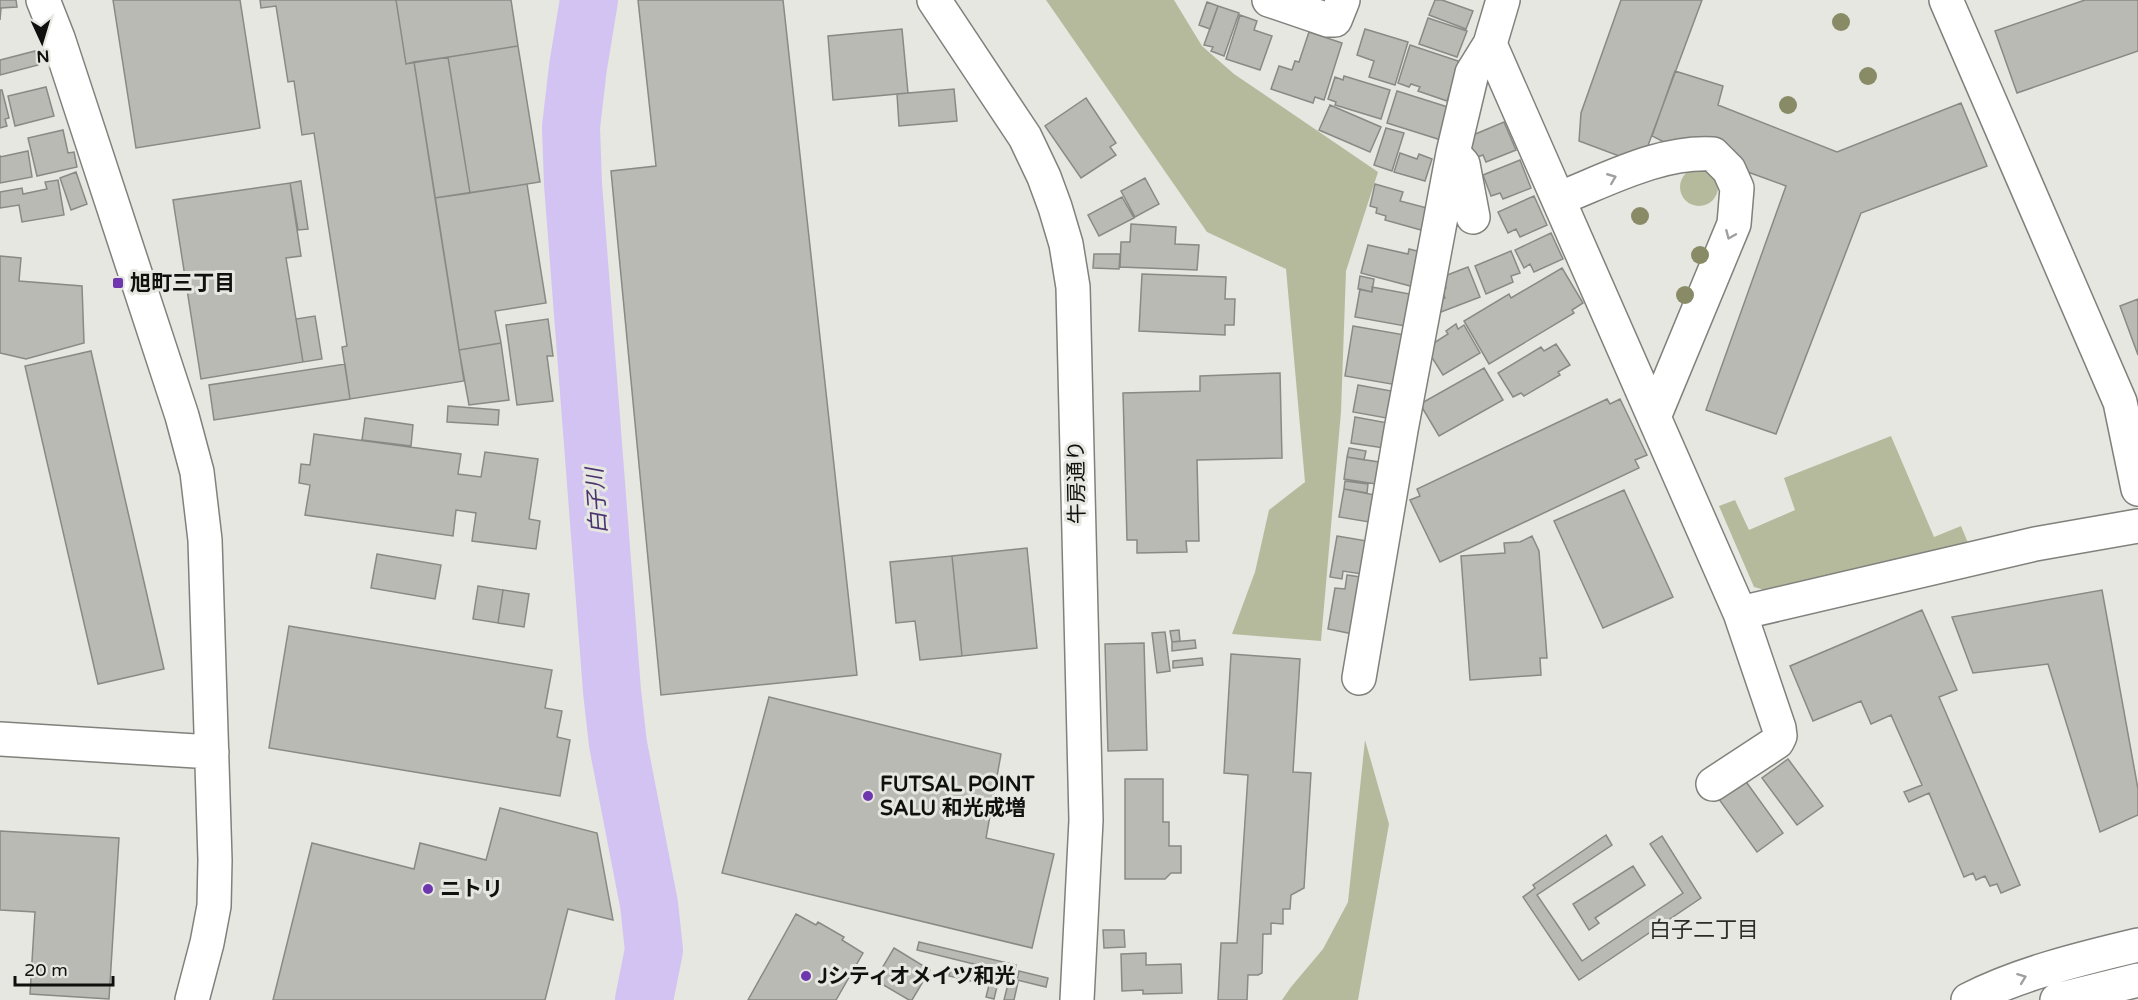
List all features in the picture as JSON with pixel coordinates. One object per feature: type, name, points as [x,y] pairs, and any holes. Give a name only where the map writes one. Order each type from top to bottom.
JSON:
[{"type":"main road","points":[[43,0],[58,38],[110,204],[182,416],[197,472],[205,540],[214,906],[192,1000]]},
{"type":"main road","name":"牛房通り","points":[[934,0],[1025,137],[1055,207],[1066,243],[1073,286],[1086,820],[1077,1000]]},
{"type":"main road","points":[[1269,0],[1328,20],[1335,20],[1343,0]]},
{"type":"main road","points":[[1359,678],[1401,430],[1453,153],[1472,73],[1490,44],[1503,0]]},
{"type":"main road","points":[[1946,0],[2120,402],[2138,489]]},
{"type":"main road","points":[[1490,44],[1740,613],[1779,728],[1780,736],[1777,742],[1713,784]]},
{"type":"main road","points":[[1453,153],[1463,164],[1473,217]]},
{"type":"main road","points":[[1558,199],[1660,159],[1695,153],[1713,154],[1729,170],[1737,188],[1734,224],[1654,417]]},
{"type":"main road","points":[[1740,613],[2035,544],[2138,525]]},
{"type":"main road","points":[[0,739],[212,752]]},
{"type":"main road","points":[[1968,1000],[2031,975],[2138,945]]},
{"type":"main road","points":[[2057,1000],[2138,980]]},
{"type":"green space","points":[[1046,0],[1174,0],[1202,46],[1234,74],[1378,172],[1346,271],[1341,412],[1321,641],[1232,634],[1255,572],[1269,510],[1305,482],[1286,269],[1207,232]]},
{"type":"green space","points":[[1699,168],[1713,173],[1718,187],[1713,201],[1699,206],[1685,201],[1680,187],[1685,173]]},
{"type":"green space","points":[[1891,436],[1934,537],[1961,526],[1971,550],[1775,593],[1754,587],[1719,506],[1735,500],[1749,530],[1795,510],[1784,478]]},
{"type":"green space","points":[[1365,740],[1389,824],[1358,1000],[1282,1000],[1323,949],[1348,902]]},
{"type":"building","points":[[0,0],[16,0],[17,7],[1,8],[0,20]]},
{"type":"building","points":[[113,0],[240,0],[260,128],[136,148]]},
{"type":"building","points":[[260,0],[396,0],[406,64],[414,62],[464,381],[350,399],[342,347],[347,346],[314,133],[302,135],[294,81],[288,82],[276,6],[261,8]]},
{"type":"building","points":[[396,0],[511,0],[518,46],[406,64]]},
{"type":"building","points":[[638,0],[783,0],[857,675],[661,695],[611,171],[656,166]]},
{"type":"building","points":[[1435,0],[1442,0],[1473,11],[1466,29],[1429,15]]},
{"type":"building","points":[[1621,0],[1702,0],[1643,159],[1635,162],[1579,141],[1581,113]]},
{"type":"building","points":[[2085,0],[2138,0],[2138,51],[2017,93],[1995,31]]},
{"type":"building","points":[[1207,2],[1218,6],[1210,29],[1199,25]]},
{"type":"building","points":[[1218,6],[1239,13],[1224,56],[1211,51],[1213,47],[1204,45]]},
{"type":"building","points":[[1240,15],[1257,21],[1254,30],[1272,36],[1260,70],[1226,59]]},
{"type":"building","points":[[1428,18],[1467,31],[1457,57],[1419,44]]},
{"type":"building","points":[[902,29],[908,93],[833,100],[828,36]]},
{"type":"building","points":[[1365,29],[1408,42],[1395,85],[1369,77],[1374,61],[1357,55]]},
{"type":"building","points":[[1309,32],[1342,43],[1324,100],[1315,97],[1313,103],[1271,89],[1279,66],[1292,70],[1295,61],[1299,62]]},
{"type":"building","points":[[1410,45],[1461,62],[1447,101],[1418,91],[1420,87],[1411,84],[1409,87],[1398,83]]},
{"type":"building","points":[[518,46],[540,182],[470,193],[448,57]]},
{"type":"building","points":[[35,51],[38,65],[0,75],[0,60]]},
{"type":"building","points":[[448,57],[470,193],[435,198],[414,62]]},
{"type":"building","points":[[1675,71],[1723,86],[1718,105],[1837,152],[1961,103],[1987,166],[1861,213],[1776,434],[1706,410],[1786,186],[1748,172],[1734,154],[1721,144],[1700,137],[1664,142],[1652,136]]},
{"type":"building","points":[[1344,76],[1390,90],[1381,119],[1335,105],[1336,102],[1328,99],[1335,77],[1343,80]]},
{"type":"building","points":[[46,87],[54,116],[15,126],[8,96]]},
{"type":"building","points":[[954,89],[957,121],[899,126],[897,94]]},
{"type":"building","points":[[0,90],[2,90],[9,118],[5,119],[7,126],[0,128]]},
{"type":"building","points":[[1397,91],[1451,108],[1441,140],[1387,123]]},
{"type":"building","points":[[1086,98],[1116,143],[1110,147],[1116,155],[1081,178],[1045,126]]},
{"type":"building","points":[[1330,105],[1381,127],[1370,152],[1319,130]]},
{"type":"building","points":[[1504,122],[1516,150],[1486,162],[1483,155],[1475,158],[1466,138]]},
{"type":"building","points":[[1386,128],[1404,133],[1392,171],[1374,165]]},
{"type":"building","points":[[63,130],[68,153],[74,152],[77,167],[37,176],[28,138]]},
{"type":"building","points":[[28,151],[32,177],[0,183],[0,157]]},
{"type":"building","points":[[1400,153],[1417,159],[1419,154],[1432,159],[1425,181],[1394,172]]},
{"type":"building","points":[[1520,160],[1531,188],[1503,199],[1500,193],[1491,196],[1483,175]]},
{"type":"building","points":[[76,172],[87,204],[71,210],[60,178]]},
{"type":"building","points":[[1145,178],[1159,204],[1135,217],[1121,191]]},
{"type":"building","points":[[58,180],[64,215],[22,222],[19,205],[0,208],[0,192],[22,188],[23,194],[47,189],[45,182]]},
{"type":"building","points":[[301,181],[308,229],[298,230],[290,183]]},
{"type":"building","points":[[290,183],[301,256],[286,258],[303,362],[201,379],[173,200]]},
{"type":"building","points":[[527,184],[546,303],[495,311],[501,343],[459,350],[435,198]]},
{"type":"building","points":[[1375,184],[1403,192],[1400,201],[1427,208],[1421,230],[1385,220],[1386,216],[1376,213],[1377,208],[1370,206]]},
{"type":"building","points":[[1534,196],[1547,225],[1520,237],[1516,229],[1508,233],[1498,212]]},
{"type":"building","points":[[1122,197],[1134,218],[1099,236],[1088,215]]},
{"type":"building","points":[[1131,224],[1176,227],[1175,244],[1199,245],[1197,270],[1120,267],[1121,242],[1130,242]]},
{"type":"building","points":[[1551,233],[1563,259],[1534,272],[1530,264],[1524,268],[1515,250]]},
{"type":"building","points":[[1368,245],[1408,254],[1409,249],[1421,252],[1414,287],[1361,273]]},
{"type":"building","points":[[1511,251],[1520,273],[1511,276],[1513,282],[1486,294],[1475,266]]},
{"type":"building","points":[[1094,254],[1120,254],[1119,269],[1093,268]]},
{"type":"building","points":[[0,256],[21,258],[19,281],[82,286],[84,343],[26,359],[0,353]]},
{"type":"building","points":[[1468,267],[1480,297],[1441,312],[1437,300],[1445,298],[1442,290],[1446,288],[1442,277]]},
{"type":"building","points":[[1562,268],[1583,303],[1572,310],[1574,313],[1489,364],[1464,321],[1509,294],[1511,298]]},
{"type":"building","points":[[1142,274],[1226,277],[1225,299],[1235,299],[1234,325],[1225,325],[1225,335],[1139,331]]},
{"type":"building","points":[[1360,276],[1374,279],[1372,292],[1358,289]]},
{"type":"building","points":[[1372,287],[1415,295],[1405,326],[1355,317],[1360,289],[1372,292]]},
{"type":"building","points":[[2138,299],[2138,355],[2120,306]]},
{"type":"building","points":[[315,316],[322,359],[303,362],[296,319]]},
{"type":"building","points":[[548,319],[553,356],[547,356],[553,401],[517,405],[506,325]]},
{"type":"building","points":[[1456,324],[1458,329],[1464,325],[1480,353],[1443,375],[1426,348],[1448,334],[1446,331]]},
{"type":"building","points":[[1353,326],[1405,335],[1397,385],[1345,376]]},
{"type":"building","points":[[501,343],[509,400],[469,405],[459,350]]},
{"type":"building","points":[[1556,344],[1570,365],[1558,372],[1560,375],[1524,396],[1521,393],[1513,397],[1498,373],[1541,347],[1544,351]]},
{"type":"building","points":[[91,351],[164,669],[98,684],[25,366]]},
{"type":"building","points":[[345,364],[350,399],[214,420],[209,385]]},
{"type":"building","points":[[1484,368],[1503,400],[1439,436],[1420,404]]},
{"type":"building","points":[[1280,373],[1282,458],[1197,460],[1199,541],[1186,541],[1187,552],[1137,553],[1137,540],[1127,540],[1123,393],[1200,391],[1200,376]]},
{"type":"building","points":[[1358,385],[1397,392],[1392,419],[1353,412]]},
{"type":"building","points":[[1607,399],[1610,404],[1620,399],[1647,455],[1635,460],[1639,468],[1440,562],[1410,500],[1420,496],[1417,489]]},
{"type":"building","points":[[448,406],[499,410],[498,425],[447,422]]},
{"type":"building","points":[[1355,417],[1388,423],[1384,448],[1351,443]]},
{"type":"building","points":[[365,418],[413,425],[411,446],[362,440]]},
{"type":"building","points":[[314,434],[461,454],[458,474],[481,477],[485,452],[538,459],[529,519],[540,521],[536,549],[472,541],[476,513],[456,510],[453,536],[305,515],[310,485],[299,483],[301,464],[310,465]]},
{"type":"building","points":[[1349,448],[1366,451],[1364,460],[1347,457]]},
{"type":"building","points":[[1347,457],[1385,463],[1382,485],[1344,479]]},
{"type":"building","points":[[1345,481],[1368,484],[1367,493],[1344,489]]},
{"type":"building","points":[[1344,489],[1380,496],[1375,523],[1339,517]]},
{"type":"building","points":[[1624,490],[1673,597],[1603,628],[1554,521]]},
{"type":"building","points":[[1337,536],[1373,542],[1368,575],[1343,571],[1342,579],[1330,577]]},
{"type":"building","points":[[1532,536],[1539,551],[1547,658],[1540,658],[1541,675],[1470,680],[1461,556],[1505,553],[1504,543],[1520,542]]},
{"type":"building","points":[[1027,548],[1037,648],[962,656],[952,556]]},
{"type":"building","points":[[377,554],[441,565],[435,599],[371,588]]},
{"type":"building","points":[[952,556],[962,656],[920,660],[915,621],[896,623],[890,562]]},
{"type":"building","points":[[1347,575],[1367,578],[1358,635],[1328,629],[1335,588],[1345,589]]},
{"type":"building","points":[[478,586],[503,590],[498,623],[473,619]]},
{"type":"building","points":[[503,590],[529,594],[524,627],[498,623]]},
{"type":"building","points":[[2102,590],[2138,789],[2138,815],[2100,832],[2048,664],[1973,673],[1952,617]]},
{"type":"building","points":[[1922,610],[1957,690],[1939,697],[2020,885],[2001,893],[1997,884],[1990,886],[1985,876],[1976,880],[1973,873],[1964,877],[1929,793],[1909,802],[1904,792],[1922,785],[1891,715],[1871,724],[1861,701],[1813,721],[1790,666]]},
{"type":"building","points":[[289,626],[552,670],[545,708],[562,711],[557,737],[570,740],[560,796],[269,748]]},
{"type":"building","points":[[1179,630],[1180,641],[1172,642],[1170,631]]},
{"type":"building","points":[[1165,632],[1170,671],[1157,673],[1152,633]]},
{"type":"building","points":[[1195,640],[1196,648],[1172,651],[1172,642]]},
{"type":"building","points":[[1144,643],[1147,750],[1108,751],[1105,644]]},
{"type":"building","points":[[1231,654],[1300,659],[1293,772],[1311,773],[1304,888],[1291,895],[1290,909],[1283,909],[1283,924],[1271,923],[1271,934],[1263,934],[1262,973],[1248,975],[1247,1000],[1218,1000],[1221,943],[1237,943],[1248,775],[1224,773]]},
{"type":"building","points":[[1202,658],[1203,665],[1173,668],[1173,661]]},
{"type":"building","name":"FUTSAL POINT SALU 和光成増","points":[[769,697],[1001,754],[986,838],[1054,854],[1032,948],[722,873]]},
{"type":"building","points":[[1788,759],[1823,806],[1797,825],[1762,778]]},
{"type":"building","points":[[1739,772],[1783,833],[1757,852],[1713,791]]},
{"type":"building","points":[[1125,779],[1163,779],[1163,822],[1169,822],[1169,846],[1181,846],[1181,873],[1171,873],[1165,879],[1125,879]]},
{"type":"building","points":[[500,808],[597,833],[613,920],[568,909],[545,1000],[273,1000],[312,843],[414,869],[420,843],[486,860]]},
{"type":"building","points":[[0,831],[119,838],[109,999],[30,994],[35,912],[0,910]]},
{"type":"building","points":[[1606,835],[1612,845],[1537,895],[1582,961],[1683,893],[1650,844],[1662,836],[1701,898],[1579,980],[1523,897],[1535,888],[1533,885]]},
{"type":"building","points":[[1633,866],[1645,885],[1595,918],[1599,923],[1589,930],[1573,904]]},
{"type":"building","name":"Jシティオメイツ和光","points":[[796,914],[816,925],[818,922],[844,937],[842,940],[863,953],[836,1000],[748,1000]]},
{"type":"building","points":[[1103,930],[1124,930],[1125,947],[1104,948]]},
{"type":"building","points":[[919,942],[1016,965],[1014,974],[917,950]]},
{"type":"building","points":[[894,948],[930,970],[912,1000],[875,980]]},
{"type":"building","points":[[1146,953],[1146,965],[1181,964],[1182,993],[1143,994],[1143,990],[1122,991],[1121,954]]},
{"type":"building","points":[[951,967],[991,977],[989,985],[949,976]]},
{"type":"building","points":[[1019,971],[1048,978],[1046,987],[1017,980]]},
{"type":"building","points":[[991,977],[999,978],[994,999],[986,997]]},
{"type":"building","points":[[1009,980],[1018,982],[1014,1000],[1004,1000]]},
{"type":"waterway","name":"白子川","points":[[589,0],[571,127],[573,184],[612,691],[618,744],[649,904],[654,950],[644,1000]]},
{"type":"place","name":"旭町三丁目","points":[[118,283]]},
{"type":"place","name":"FUTSAL POINT SALU 和光成増","points":[[868,796]]},
{"type":"place","name":"ニトリ","points":[[428,889]]},
{"type":"place","name":"Jシティオメイツ和光","points":[[806,976]]},
{"type":"district","name":"白子二丁目","points":[[1704,930]]}]
